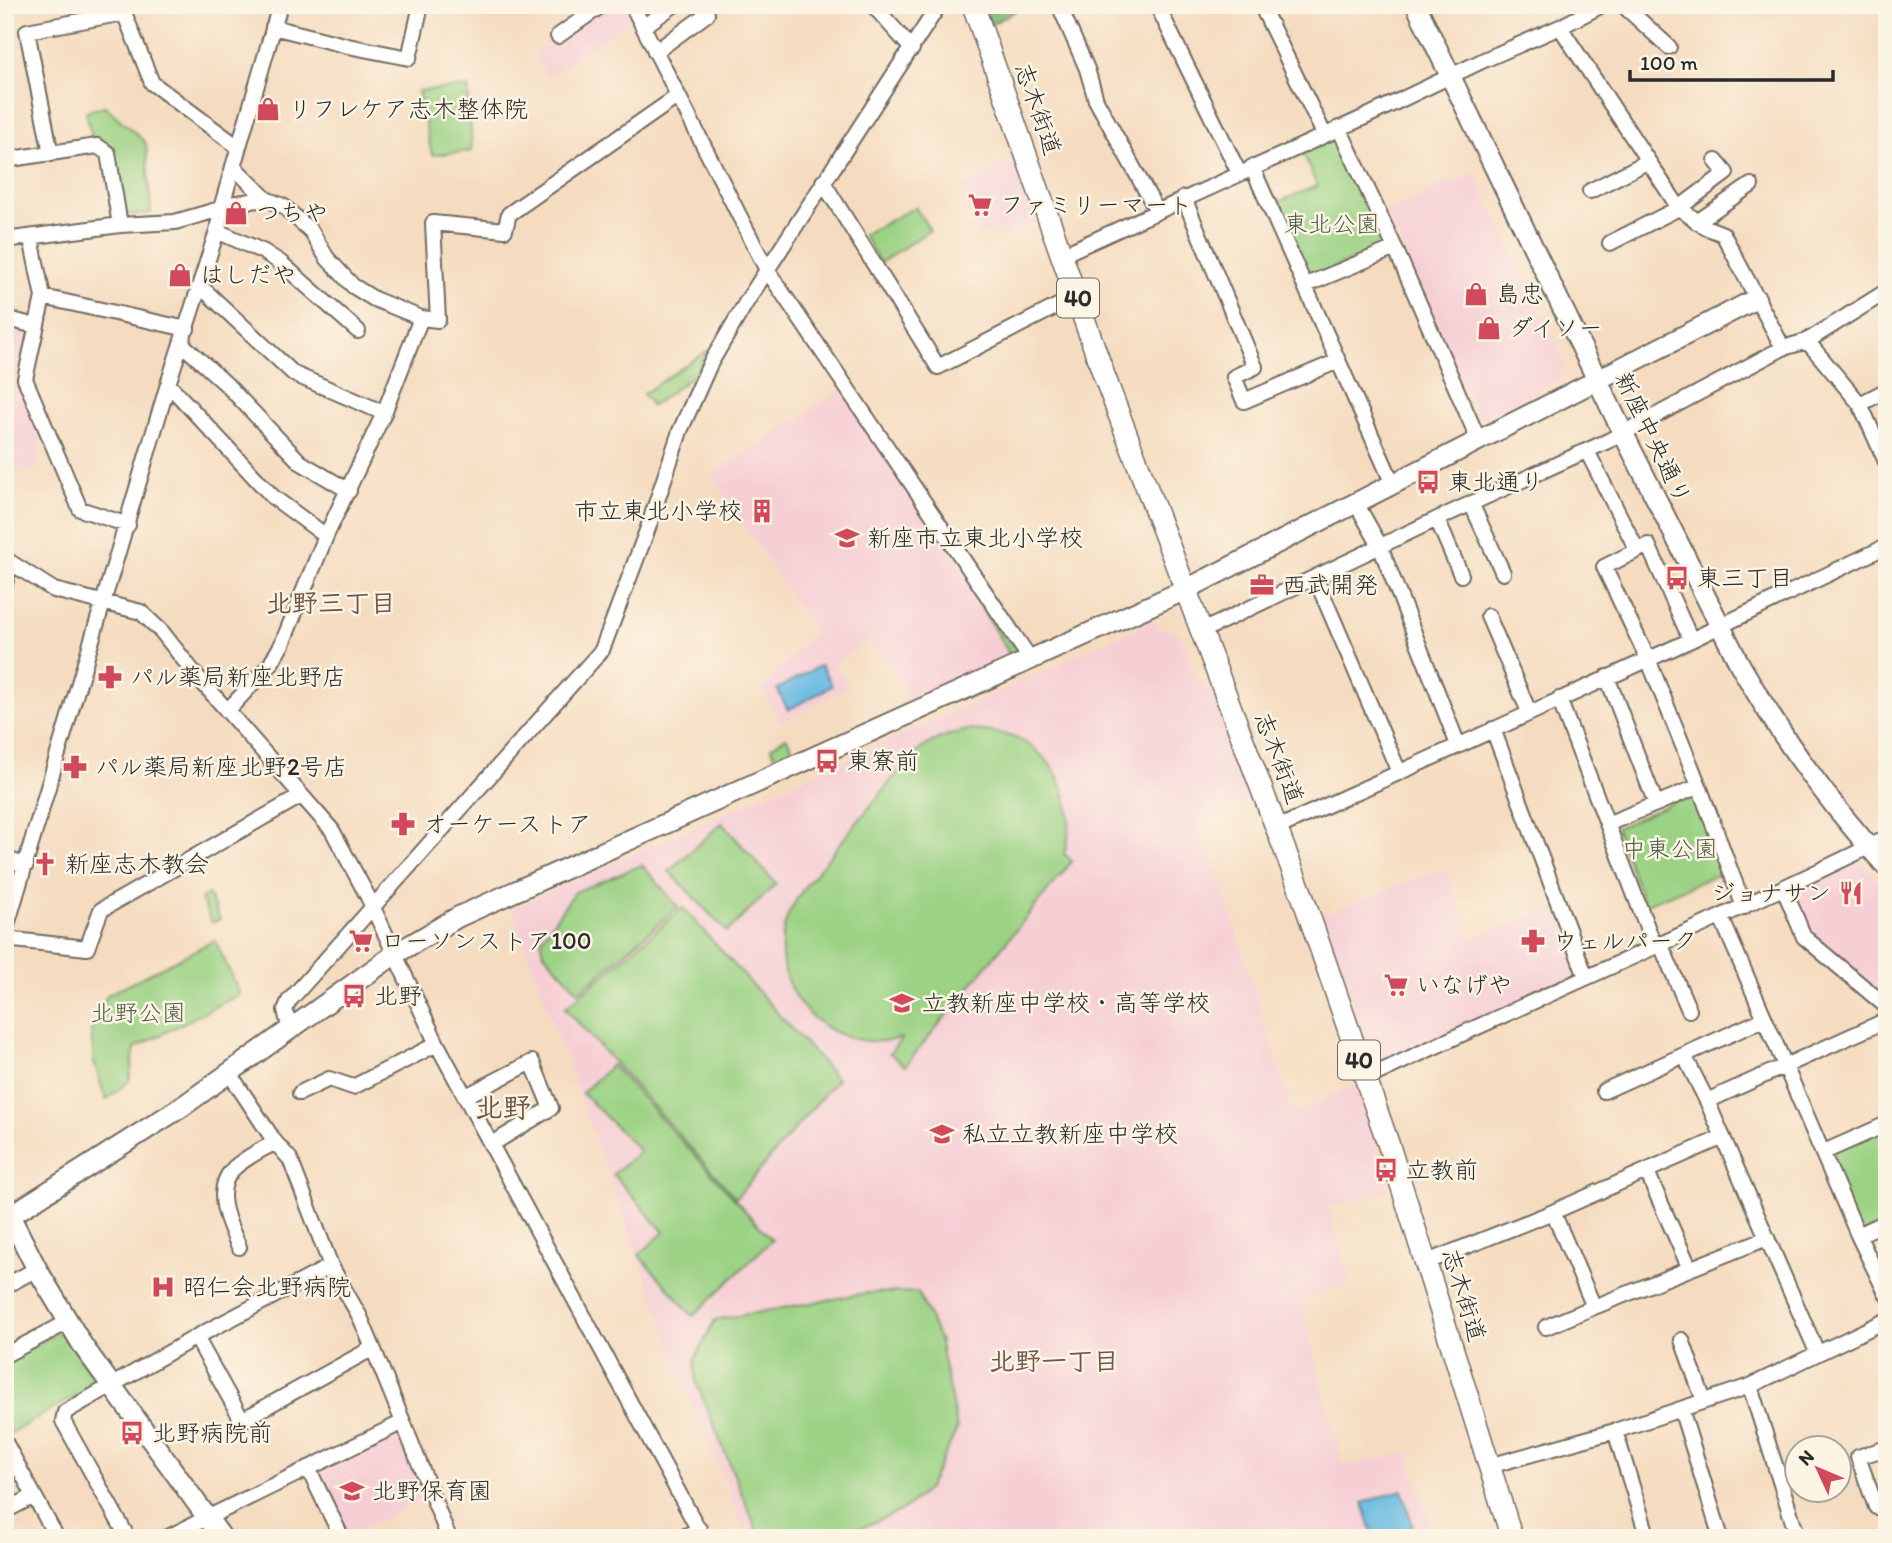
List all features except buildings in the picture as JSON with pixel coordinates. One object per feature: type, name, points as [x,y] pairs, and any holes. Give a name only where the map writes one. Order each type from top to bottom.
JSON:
[{"type":"main road","name":"志木街道","points":[[973,5],[1105,378],[1278,828],[1427,1262],[1512,1538]]},
{"type":"street","points":[[5,932],[168,384],[217,231],[221,207],[280,5]]},
{"type":"street","points":[[273,27],[409,58],[421,5]]},
{"type":"street","points":[[558,36],[601,5]]},
{"type":"street","points":[[632,5],[767,270],[1031,660]]},
{"type":"street","points":[[643,27],[674,5]]},
{"type":"street","points":[[655,52],[707,15],[700,5]]},
{"type":"street","points":[[873,5],[912,49]]},
{"type":"street","points":[[290,1030],[285,1010],[289,1001],[602,650],[694,398],[710,364],[823,182],[939,5]]},
{"type":"street","points":[[1059,5],[1087,69],[1096,100],[1157,211]]},
{"type":"street","points":[[1157,5],[1306,285],[1393,484]]},
{"type":"street","points":[[1261,5],[1324,134]]},
{"type":"street","name":"新座中央通り","points":[[1416,5],[1623,433],[1754,691],[1834,806],[1887,867]]},
{"type":"street","points":[[1623,5],[1669,47]]},
{"type":"street","points":[[1062,255],[1560,27],[1590,7]]},
{"type":"street","points":[[51,154],[27,31],[122,9],[152,83],[238,147]]},
{"type":"street","points":[[1560,27],[1679,208],[1697,222],[1723,234],[1783,348]]},
{"type":"street","points":[[233,166],[267,199],[283,206],[311,231],[327,258],[353,286],[374,299],[421,318],[438,320],[433,223],[505,230],[509,214],[678,96]]},
{"type":"street","points":[[1339,128],[1395,248],[1479,441]]},
{"type":"street","points":[[5,160],[97,146],[108,153],[120,225]]},
{"type":"street","points":[[1610,243],[1679,208],[1726,173],[1716,161]]},
{"type":"street","points":[[1590,191],[1647,162]]},
{"type":"street","points":[[823,182],[938,367],[1077,296]]},
{"type":"street","points":[[1697,222],[1751,185]]},
{"type":"street","points":[[1184,198],[1255,367],[1234,377],[1244,401],[1338,360]]},
{"type":"street","points":[[5,240],[120,225],[175,222],[221,207],[267,199]]},
{"type":"street","points":[[217,231],[264,252],[281,263],[358,331]]},
{"type":"street","points":[[31,237],[43,297],[34,326],[25,379],[80,509],[128,525]]},
{"type":"street","points":[[1306,285],[1395,248]]},
{"type":"street","points":[[200,286],[294,374],[384,413]]},
{"type":"street","points":[[1202,631],[1587,451],[1783,348],[1807,341],[1887,290]]},
{"type":"street","points":[[43,297],[184,336],[300,462],[349,491]]},
{"type":"street","points":[[222,1538],[110,1385],[68,1322],[8,1217],[143,1133],[230,1074],[395,954],[438,928],[500,897],[1185,590],[1756,299]]},
{"type":"street","points":[[5,318],[34,326]]},
{"type":"street","points":[[227,711],[270,665],[282,644],[326,536],[384,413],[421,318]]},
{"type":"street","points":[[1807,341],[1860,404],[1887,464]]},
{"type":"street","points":[[168,384],[274,497],[326,536]]},
{"type":"street","points":[[1860,404],[1887,390]]},
{"type":"street","points":[[1587,451],[1637,550]]},
{"type":"street","points":[[1356,503],[1380,547],[1458,744]]},
{"type":"street","points":[[1471,503],[1503,573]]},
{"type":"street","points":[[1437,519],[1461,575]]},
{"type":"street","points":[[1691,640],[1648,545],[1604,567],[1648,659],[1744,907]]},
{"type":"street","points":[[1278,828],[1691,640],[1887,546]]},
{"type":"street","points":[[5,584],[8,560],[54,590],[141,612],[162,632],[227,711],[332,830],[373,908],[437,1044],[701,1534],[682,1538]]},
{"type":"street","points":[[1315,577],[1399,772]]},
{"type":"street","points":[[1488,616],[1529,712]]},
{"type":"street","points":[[1607,677],[1656,804]]},
{"type":"street","points":[[1559,699],[1606,824],[1657,944],[1689,1010]]},
{"type":"street","points":[[1493,729],[1586,977]]},
{"type":"street","points":[[1606,824],[1699,786]]},
{"type":"street","points":[[5,939],[87,948],[101,910],[301,796]]},
{"type":"street","points":[[1365,1079],[1657,944],[1784,889],[1887,838]]},
{"type":"street","points":[[5,859],[26,865]]},
{"type":"street","points":[[1784,889],[1804,937],[1887,1007]]},
{"type":"street","points":[[1721,918],[1858,1235],[1887,1295]]},
{"type":"street","points":[[1604,1091],[1764,1019]]},
{"type":"street","points":[[1707,1101],[1887,1020]]},
{"type":"street","points":[[300,1093],[329,1079],[353,1087],[437,1044]]},
{"type":"street","points":[[1684,1055],[1707,1101],[1817,1352]]},
{"type":"street","points":[[466,1096],[532,1062],[551,1108],[492,1144]]},
{"type":"street","points":[[230,1074],[275,1142],[290,1159],[331,1266],[360,1317],[449,1538]]},
{"type":"street","points":[[1824,1152],[1887,1124]]},
{"type":"street","points":[[1427,1262],[1553,1212],[1723,1138]]},
{"type":"street","points":[[239,1247],[222,1202],[224,1189],[234,1168],[275,1142]]},
{"type":"street","points":[[1647,1172],[1690,1269]]},
{"type":"street","points":[[1553,1212],[1594,1307]]},
{"type":"street","points":[[1858,1235],[1887,1222]]},
{"type":"street","points":[[1546,1327],[1767,1238]]},
{"type":"street","points":[[128,1538],[63,1421],[65,1412],[196,1336],[331,1266]]},
{"type":"street","points":[[5,1286],[37,1269]]},
{"type":"street","points":[[1489,1466],[1615,1431],[1750,1386],[1887,1321]]},
{"type":"street","points":[[5,1355],[68,1322]]},
{"type":"street","points":[[196,1336],[242,1420],[373,1348]]},
{"type":"street","points":[[1682,1339],[1704,1401]]},
{"type":"street","points":[[1750,1386],[1798,1538]]},
{"type":"street","points":[[1681,1409],[1721,1538]]},
{"type":"street","points":[[166,1538],[402,1422]]},
{"type":"street","points":[[1615,1431],[1648,1538]]},
{"type":"street","points":[[5,1442],[57,1538]]},
{"type":"street","points":[[1887,1448],[1858,1457],[1876,1507],[1887,1504]]},
{"type":"street","points":[[308,1468],[342,1538]]},
{"type":"street","points":[[1779,1477],[1784,1475]]},
{"type":"street","points":[[5,1511],[34,1496]]},
{"type":"shaded area","points":[[602,5],[632,5],[637,15],[548,77],[533,54]]},
{"type":"shaded area","points":[[1018,157],[1040,220],[1001,240],[997,230],[978,237],[961,187]]},
{"type":"shaded area","name":"島忠","points":[[1474,172],[1565,362],[1560,379],[1479,420],[1386,212]]},
{"type":"shaded area","points":[[5,323],[27,331],[16,379],[35,415],[41,437],[35,471],[5,468]]},
{"type":"shaded area","name":"新座市立東北小学校","points":[[843,389],[984,601],[979,605],[1009,655],[911,699],[870,639],[834,664],[849,687],[781,723],[761,688],[815,632],[711,475]]},
{"type":"shaded area","name":"立教新座中学校・高等学校","points":[[1154,619],[1158,629],[1177,632],[1184,642],[1193,674],[1217,698],[1254,798],[1197,822],[1213,858],[1293,1114],[1355,1085],[1390,1191],[1328,1208],[1350,1283],[1300,1302],[1344,1466],[1408,1452],[1435,1538],[748,1538],[693,1407],[511,908],[1032,677]]},
{"type":"shaded area","points":[[1852,860],[1860,862],[1887,891],[1886,995],[1812,936],[1792,894],[1795,887]]},
{"type":"shaded area","points":[[1445,868],[1470,938],[1554,907],[1579,970],[1575,976],[1379,1065],[1374,1063],[1322,915]]},
{"type":"shaded area","points":[[393,1433],[398,1436],[423,1499],[348,1537],[318,1477],[319,1470]]},
{"type":"green space","points":[[1027,5],[990,25],[984,7]]},
{"type":"green space","points":[[468,87],[472,151],[432,155],[418,91]]},
{"type":"green space","points":[[105,106],[146,143],[151,213],[128,215],[122,211],[113,153],[93,142],[86,112]]},
{"type":"green space","name":"東北公園","points":[[1332,136],[1340,139],[1387,246],[1314,277],[1308,275],[1278,202],[1317,186],[1302,151]]},
{"type":"green space","points":[[915,207],[930,230],[880,263],[863,235]]},
{"type":"green space","points":[[708,350],[695,374],[652,406],[643,394]]},
{"type":"green space","points":[[984,601],[1018,652],[1010,655],[979,604]]},
{"type":"green space","points":[[968,730],[1013,737],[1026,743],[1050,764],[1064,792],[1068,807],[1068,839],[1064,854],[1072,861],[905,1066],[890,1053],[902,1038],[877,1041],[854,1039],[832,1031],[813,1018],[798,1001],[788,981],[782,958],[784,926],[806,885],[909,759],[936,740]]},
{"type":"green space","points":[[786,737],[794,751],[776,759],[771,747]]},
{"type":"green space","name":"中東公園","points":[[1694,793],[1724,872],[1644,905],[1616,828]]},
{"type":"green space","points":[[722,823],[776,884],[727,932],[669,871]]},
{"type":"green space","points":[[642,865],[678,907],[579,992],[544,953],[541,939],[575,892]]},
{"type":"green space","points":[[208,894],[220,919],[212,923],[201,899]]},
{"type":"green space","points":[[683,908],[837,1079],[736,1198],[565,1008]]},
{"type":"green space","name":"北野公園","points":[[215,940],[240,994],[135,1048],[129,1081],[106,1100],[94,1062],[91,1032],[107,995]]},
{"type":"green space","points":[[612,1065],[772,1240],[693,1316],[639,1255],[664,1232],[613,1174],[640,1151],[582,1093]]},
{"type":"green space","points":[[1887,1124],[1887,1222],[1858,1235],[1824,1152]]},
{"type":"green space","points":[[918,1292],[939,1339],[957,1429],[928,1489],[905,1509],[838,1538],[760,1538],[696,1382],[695,1359],[715,1320],[867,1293]]},
{"type":"green space","points":[[62,1330],[97,1384],[9,1434],[5,1428],[5,1362]]},
{"type":"water","points":[[821,665],[832,686],[788,710],[777,689]]},
{"type":"water","points":[[1402,1490],[1416,1538],[1374,1538],[1363,1503]]},
{"type":"place","name":"リフレケア志木整体院","points":[[268,109]]},
{"type":"place","name":"ファミリーマート","points":[[980,205]]},
{"type":"place","name":"つちや","points":[[236,213]]},
{"type":"place","name":"はしだや","points":[[180,275]]},
{"type":"place","name":"島忠","points":[[1476,294]]},
{"type":"place","name":"ダイソー","points":[[1489,328]]},
{"type":"place","name":"東北通り","points":[[1428,482]]},
{"type":"place","name":"市立東北小学校","points":[[762,511]]},
{"type":"place","name":"新座市立東北小学校","points":[[847,538]]},
{"type":"place","name":"東三丁目","points":[[1677,578]]},
{"type":"place","name":"西武開発","points":[[1262,585]]},
{"type":"place","name":"パル薬局新座北野店","points":[[110,677]]},
{"type":"place","name":"東寮前","points":[[827,761]]},
{"type":"place","name":"パル薬局新座北野2号店","points":[[75,767]]},
{"type":"place","name":"オーケーストア","points":[[403,824]]},
{"type":"place","name":"新座志木教会","points":[[45,864]]},
{"type":"place","name":"ジョナサン","points":[[1851,893]]},
{"type":"place","name":"ローソンストア100","points":[[361,941]]},
{"type":"place","name":"ウェルパーク","points":[[1533,941]]},
{"type":"place","name":"いなげや","points":[[1396,985]]},
{"type":"place","name":"北野","points":[[354,996]]},
{"type":"place","name":"立教新座中学校・高等学校","points":[[902,1003]]},
{"type":"place","name":"私立立教新座中学校","points":[[942,1134]]},
{"type":"place","name":"立教前","points":[[1386,1170]]},
{"type":"place","name":"昭仁会北野病院","points":[[163,1287]]},
{"type":"place","name":"北野病院前","points":[[132,1433]]},
{"type":"place","name":"北野保育園","points":[[352,1491]]},
{"type":"district","name":"北野三丁目","points":[[331,603]]},
{"type":"district","name":"北野","points":[[503,1107]]},
{"type":"district","name":"北野一丁目","points":[[1054,1361]]}]
